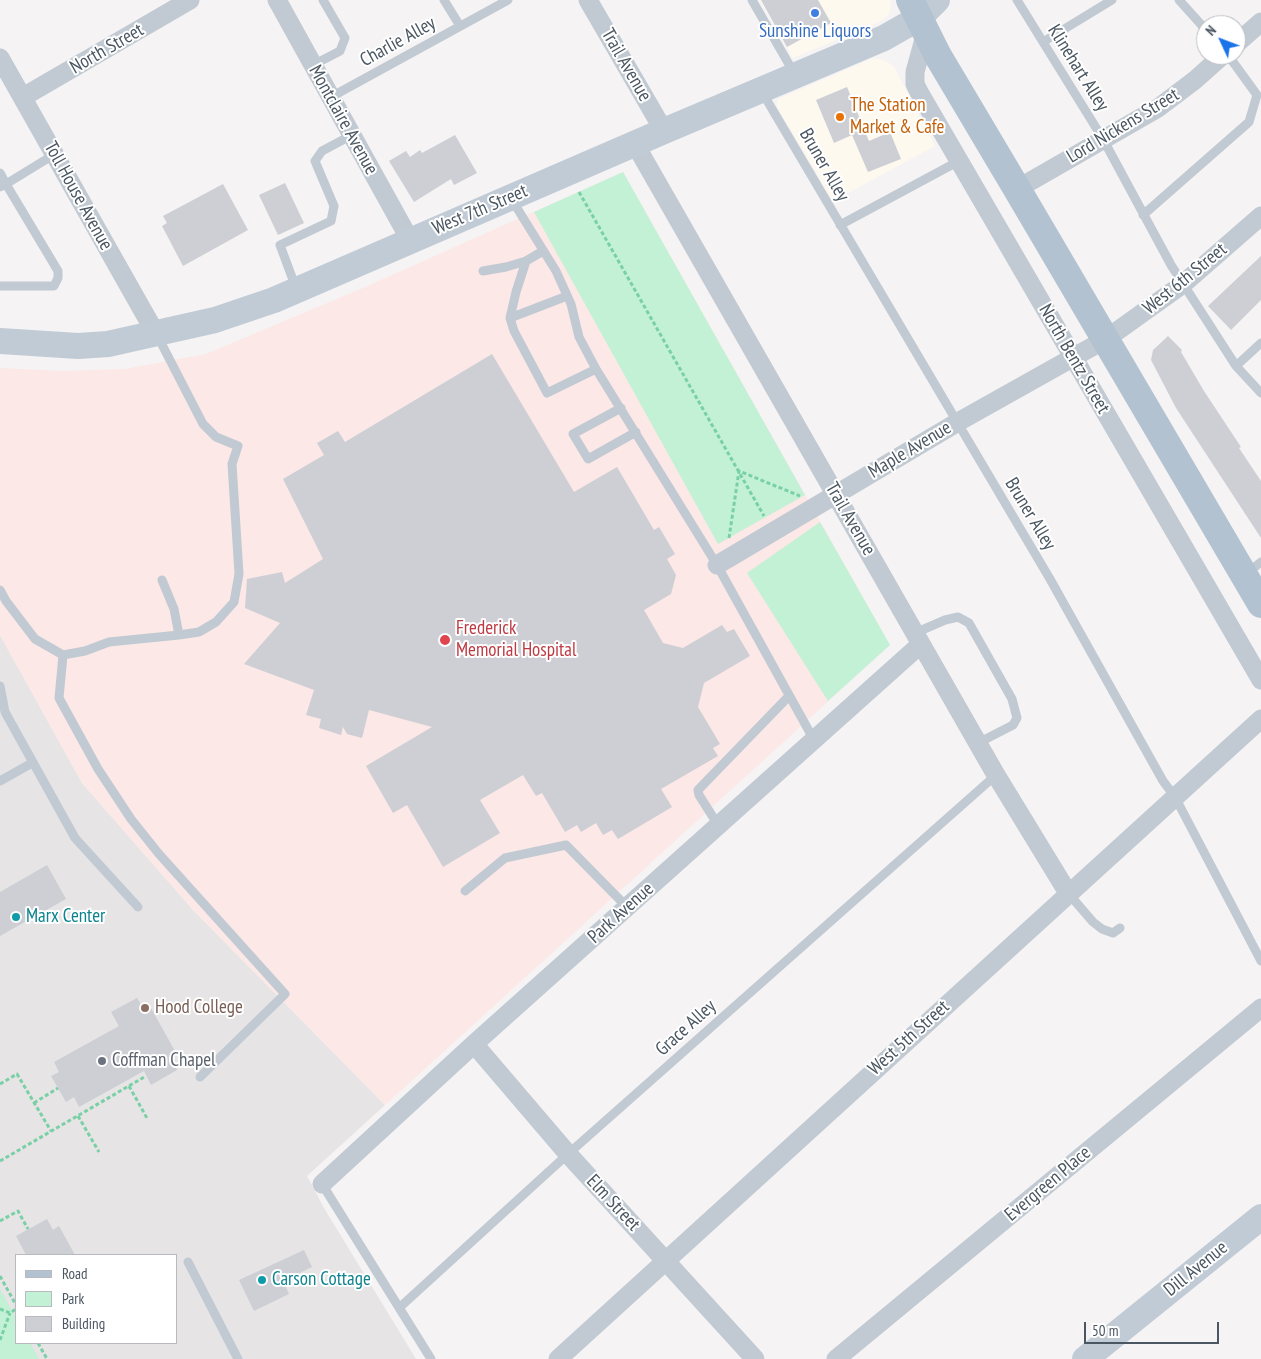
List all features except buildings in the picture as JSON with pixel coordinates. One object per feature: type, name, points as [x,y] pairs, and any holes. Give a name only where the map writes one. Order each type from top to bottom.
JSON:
[{"type":"main road","name":"West 7th Street","points":[[0,342],[78,346],[128,341],[215,320],[274,300],[761,89],[884,38],[923,12]]},
{"type":"main road","name":"North Bentz Street","points":[[923,12],[938,56],[1106,339],[1253,569],[1261,604]]},
{"type":"main road","name":"Dill Avenue","points":[[1085,1359],[1261,1217]]},
{"type":"street","name":"North Street","points":[[23,97],[190,0]]},
{"type":"street","name":"Montclaire Avenue","points":[[276,0],[410,240]]},
{"type":"street","name":"Trail Avenue","points":[[588,0],[664,131]]},
{"type":"street","name":"North Bentz Street","points":[[923,12],[915,84],[1261,680]]},
{"type":"street","points":[[1246,35],[1261,22]]},
{"type":"street","name":"Toll House Avenue","points":[[0,58],[156,334]]},
{"type":"street","name":"Lord Nickens Street","points":[[1017,188],[1158,108],[1212,65]]},
{"type":"street","name":"Trail Avenue","points":[[635,144],[996,775],[1068,893]]},
{"type":"street","name":"West 6th Street","points":[[1106,339],[1183,284],[1259,221]]},
{"type":"street","name":"Maple Avenue","points":[[717,565],[958,422],[1106,339]]},
{"type":"street","name":"Park Avenue","points":[[322,1184],[474,1044],[814,740],[918,638]]},
{"type":"street","name":"West 5th Street","points":[[558,1359],[1261,719]]},
{"type":"street","name":"Evergreen Place","points":[[836,1359],[1261,1008]]},
{"type":"street","name":"Elm Street","points":[[474,1044],[568,1154],[755,1359]]},
{"type":"lane","points":[[313,65],[340,51],[345,38],[323,0]]},
{"type":"lane","points":[[444,0],[460,26]]},
{"type":"lane","name":"Charlie Alley","points":[[331,98],[508,0]]},
{"type":"lane","points":[[752,0],[795,76]]},
{"type":"lane","name":"Klinehart Alley","points":[[1016,0],[1103,139],[1143,215],[1183,284],[1236,366],[1261,393]]},
{"type":"lane","points":[[1043,42],[1112,0]]},
{"type":"lane","points":[[1179,0],[1196,19]]},
{"type":"lane","points":[[1143,215],[1249,122],[1257,95],[1235,65]]},
{"type":"lane","name":"Bruner Alley","points":[[761,89],[1050,579],[1163,781],[1175,797],[1261,961]]},
{"type":"lane","points":[[297,290],[280,245],[331,221],[334,206],[315,161],[322,151],[352,134]]},
{"type":"lane","points":[[3,185],[55,154]]},
{"type":"lane","points":[[840,225],[959,161]]},
{"type":"lane","points":[[0,173],[3,185],[58,271],[58,278],[54,286],[0,286]]},
{"type":"lane","points":[[510,197],[556,271],[571,304],[579,337],[596,368],[717,565],[814,740]]},
{"type":"lane","points":[[483,271],[526,261],[543,251]]},
{"type":"lane","points":[[526,261],[510,318],[514,331],[547,394],[596,368]]},
{"type":"lane","points":[[510,318],[567,296]]},
{"type":"lane","points":[[0,590],[6,601],[36,639],[63,655],[85,651],[108,642],[199,632],[216,622],[234,602],[239,574],[232,464],[238,446],[216,437],[203,424],[156,334]]},
{"type":"lane","points":[[1236,366],[1261,343]]},
{"type":"lane","points":[[621,408],[573,434],[588,459],[636,432]]},
{"type":"lane","points":[[162,580],[174,609],[179,635]]},
{"type":"lane","points":[[918,638],[945,620],[958,617],[969,622],[1012,699],[1017,718],[1013,725],[978,743]]},
{"type":"lane","points":[[63,655],[59,698],[98,769],[131,820],[159,854],[286,994],[200,1076]]},
{"type":"lane","points":[[0,686],[5,712],[75,838],[138,907]]},
{"type":"lane","points":[[718,825],[699,795],[698,790],[789,696]]},
{"type":"lane","points":[[0,781],[32,763]]},
{"type":"lane","name":"Grace Alley","points":[[399,1308],[568,1154],[996,775]]},
{"type":"lane","points":[[465,891],[504,858],[566,845],[627,907]]},
{"type":"lane","points":[[1068,893],[1093,922],[1102,929],[1114,933],[1120,928]]},
{"type":"lane","points":[[322,1184],[431,1359]]},
{"type":"lane","points":[[188,1262],[238,1359]]},
{"type":"path","points":[[579,191],[765,518]]},
{"type":"path","points":[[739,471],[802,497]]},
{"type":"path","points":[[729,538],[739,471]]},
{"type":"path","points":[[0,1084],[17,1074],[51,1131]]},
{"type":"path","points":[[0,1161],[146,1076]]},
{"type":"path","points":[[129,1086],[148,1120]]},
{"type":"path","points":[[34,1103],[58,1088]]},
{"type":"path","points":[[78,1116],[99,1152]]},
{"type":"path","points":[[0,1221],[18,1211],[28,1229]]},
{"type":"path","points":[[0,1276],[15,1303]]},
{"type":"path","points":[[0,1309],[10,1313]]},
{"type":"path","points":[[0,1340],[10,1313],[15,1310]]},
{"type":"path","points":[[39,1344],[47,1359]]},
{"type":"shaded area","points":[[760,0],[890,0],[891,3],[890,12],[877,23],[793,58]]},
{"type":"shaded area","points":[[871,59],[880,59],[894,67],[935,146],[833,201],[777,107],[777,102],[778,99]]},
{"type":"shaded area","name":"Frederick Memorial Hospital","points":[[623,172],[890,645],[385,1105],[193,910],[82,783],[0,635],[0,368],[62,371],[125,369],[206,354],[363,288]]},
{"type":"shaded area","name":"Hood College","points":[[0,635],[82,783],[193,910],[385,1105],[307,1176],[324,1208],[416,1359],[0,1359]]},
{"type":"green space","points":[[623,172],[805,495],[718,544],[534,212]]},
{"type":"green space","points":[[820,522],[890,645],[828,701],[747,573]]},
{"type":"green space","points":[[0,1289],[15,1316],[15,1344],[31,1344],[39,1359],[0,1359]]},
{"type":"place","name":"Sunshine Liquors","points":[[815,13]]},
{"type":"place","name":"The Station Market & Cafe","points":[[840,117]]},
{"type":"place","name":"Frederick Memorial Hospital","points":[[445,640]]},
{"type":"place","name":"Marx Center","points":[[16,917]]},
{"type":"place","name":"Hood College","points":[[145,1008]]},
{"type":"place","name":"Coffman Chapel","points":[[102,1061]]},
{"type":"place","name":"Carson Cottage","points":[[262,1280]]}]
